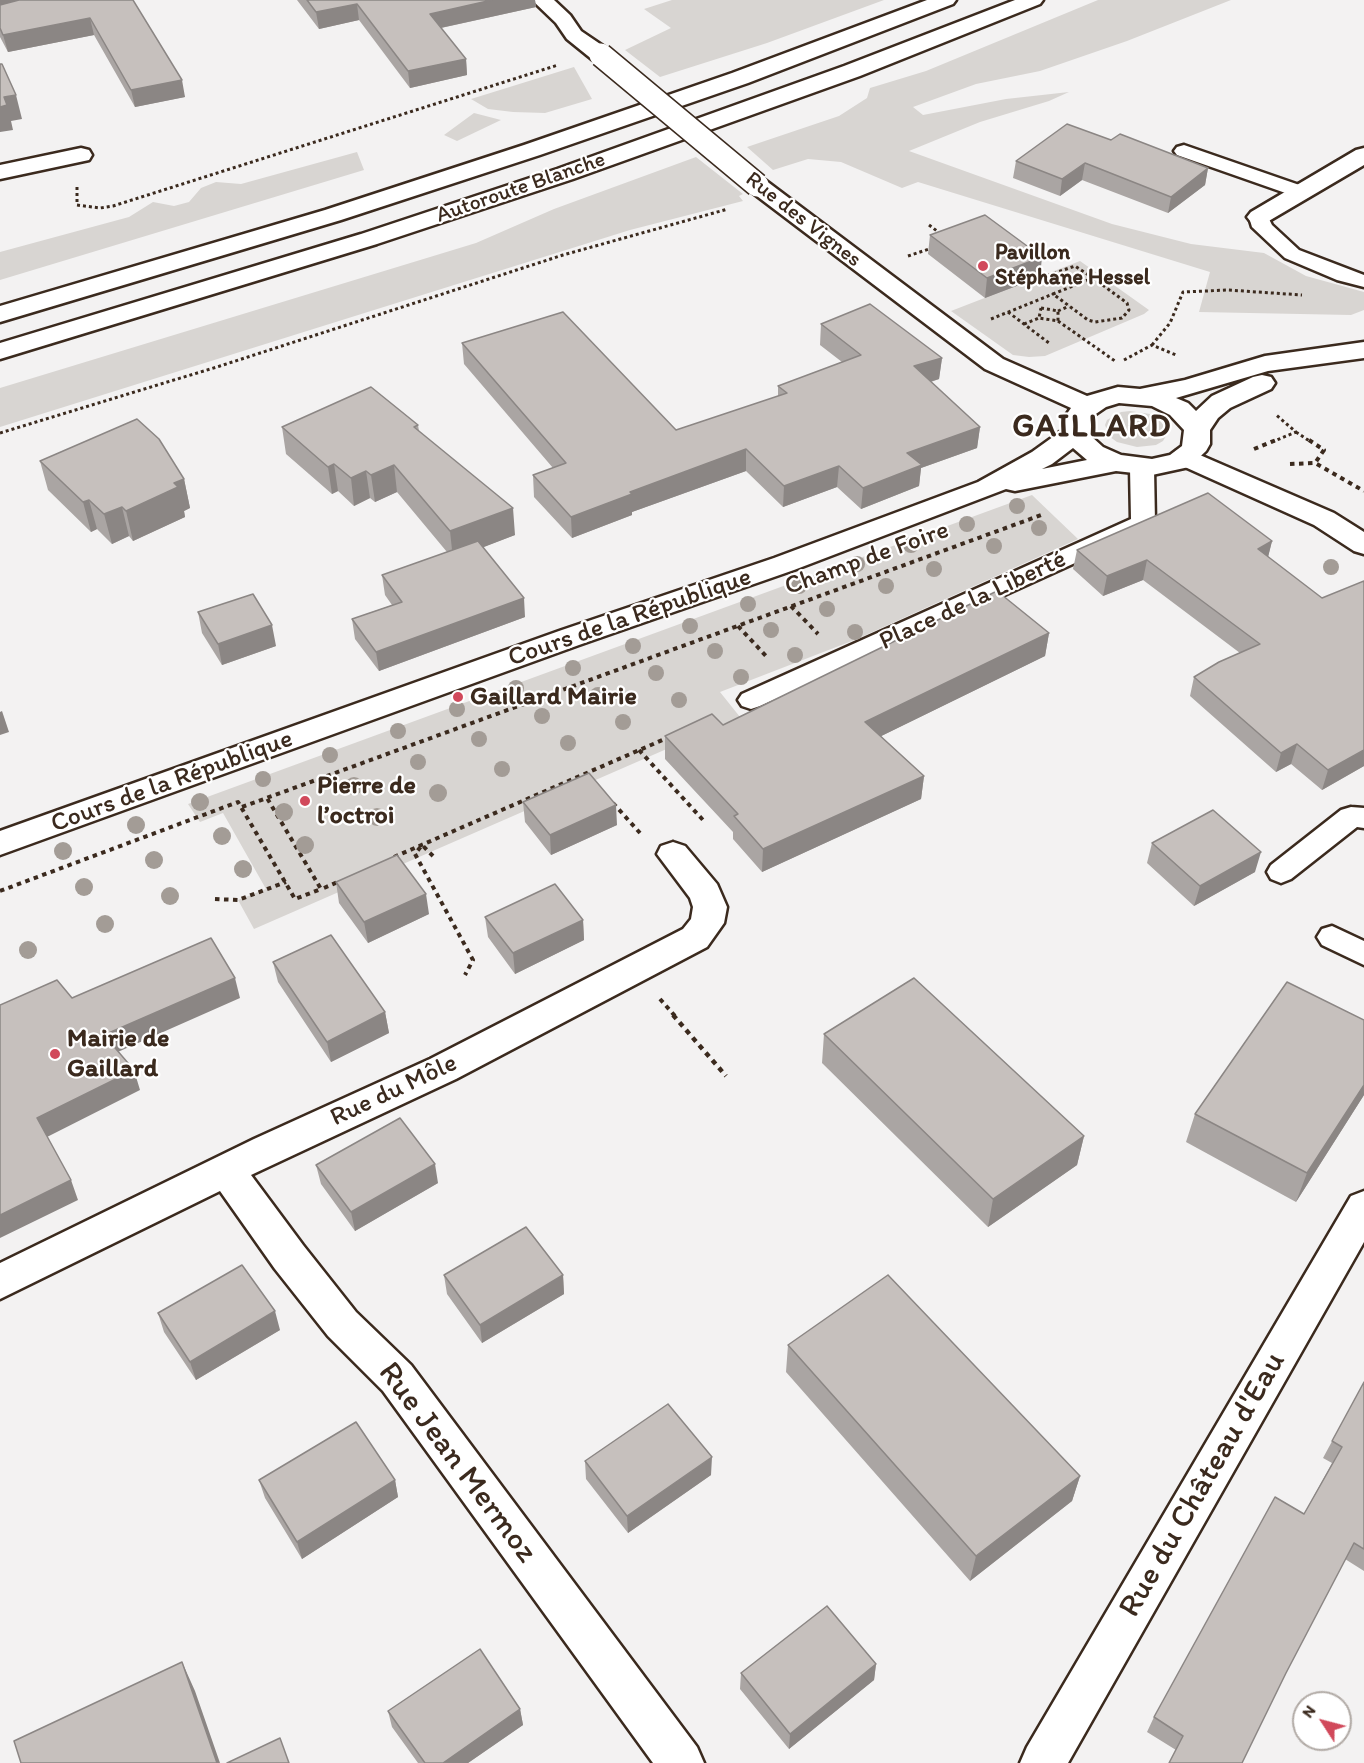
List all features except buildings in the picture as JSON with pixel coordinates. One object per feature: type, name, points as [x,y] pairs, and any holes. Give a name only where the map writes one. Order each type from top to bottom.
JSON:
[{"type":"main road","name":"Rue des Vignes","points":[[542,0],[563,19],[574,35],[765,191],[994,364],[1088,406]]},
{"type":"main road","name":"Autoroute Blanche","points":[[0,314],[333,215],[521,154],[740,78],[946,0]]},
{"type":"main road","name":"Autoroute Blanche","points":[[0,351],[369,239],[565,174],[787,95],[1033,0]]},
{"type":"main road","points":[[1258,217],[1364,155]]},
{"type":"main road","points":[[0,172],[72,157]]},
{"type":"main road","points":[[1144,396],[1190,387],[1265,364],[1364,350]]},
{"type":"main road","points":[[1197,430],[1214,407],[1242,390],[1293,376],[1364,366]]},
{"type":"main road","points":[[1118,395],[1144,396],[1179,409],[1193,422],[1197,430],[1197,444],[1186,457],[1171,464],[1129,465],[1093,453],[1080,440],[1077,432],[1077,418],[1088,406],[1118,395]]},
{"type":"main road","name":"Cours de la République","points":[[0,843],[569,638],[784,564],[987,488],[1053,452],[1077,432]]},
{"type":"main road","points":[[1186,457],[1358,532]]},
{"type":"main road","name":"Cours de la République","points":[[987,488],[1129,465]]},
{"type":"main road","name":"Rue du Môle","points":[[0,1282],[226,1170],[442,1069],[695,938],[707,923],[710,914],[705,893],[660,848]]},
{"type":"main road","name":"Rue Jean Mermoz","points":[[226,1170],[289,1257],[342,1324],[397,1378],[681,1763]]},
{"type":"main road","name":"Rue du Château d'Eau","points":[[1043,1763],[1364,1207]]},
{"type":"lane","points":[[1184,151],[1301,192]]},
{"type":"lane","points":[[1258,217],[1262,226],[1292,254],[1357,279]]},
{"type":"lane","name":"Place de la Liberté","points":[[751,700],[1143,523],[1129,465]]},
{"type":"lane","points":[[1281,872],[1352,817],[1364,818]]},
{"type":"lane","points":[[1332,937],[1364,954]]},
{"type":"path","points":[[72,157],[57,173],[74,180],[77,188],[77,205],[100,208],[113,206],[600,54]]},
{"type":"path","points":[[0,433],[220,366],[765,191]]},
{"type":"path","points":[[929,225],[944,236]]},
{"type":"path","points":[[914,262],[907,256],[940,245]]},
{"type":"path","points":[[1037,270],[1046,276],[1075,266],[1129,306],[1126,314],[1112,321],[1095,322],[1088,320],[1053,294]]},
{"type":"path","points":[[988,320],[1093,278]]},
{"type":"path","points":[[1152,345],[1170,323],[1183,292],[1228,290],[1294,296],[1339,290],[1357,279]]},
{"type":"path","points":[[1033,303],[1041,308],[1058,311],[1069,306]]},
{"type":"path","points":[[1039,318],[1041,308]]},
{"type":"path","points":[[1058,311],[1058,321]]},
{"type":"path","points":[[1008,312],[1049,343]]},
{"type":"path","points":[[1024,324],[1039,318],[1058,321],[1118,363]]},
{"type":"path","points":[[1296,432],[1324,450],[1315,463],[1364,490]]},
{"type":"path","name":"Champ de Foire","points":[[0,891],[238,802],[242,807],[267,798],[1054,510]]},
{"type":"path","points":[[791,606],[819,635],[808,639]]},
{"type":"path","points":[[738,626],[767,656]]},
{"type":"path","points":[[389,859],[670,736]]},
{"type":"path","points":[[639,750],[703,820]]},
{"type":"path","points":[[587,773],[595,781]]},
{"type":"path","points":[[242,807],[296,899],[321,889],[267,798]]},
{"type":"path","points":[[610,798],[660,848]]},
{"type":"path","points":[[422,845],[434,856]]},
{"type":"path","points":[[422,845],[415,854],[473,960],[465,975]]},
{"type":"path","points":[[324,888],[346,878]]},
{"type":"path","points":[[215,899],[238,900],[286,882]]},
{"type":"path","points":[[635,971],[726,1076]]},
{"type":"shaded area","points":[[672,0],[884,0],[767,43],[660,77],[625,50],[671,28],[644,9]]},
{"type":"shaded area","points":[[1098,0],[1231,0],[1127,41],[1040,71],[976,84],[913,107],[923,115],[1006,99],[1069,92],[1049,101],[980,122],[909,151],[1112,224],[1191,244],[1264,253],[1306,276],[1364,292],[1364,310],[1351,315],[1199,312],[1210,272],[918,182],[902,188],[841,162],[808,159],[773,170],[747,147],[839,116],[867,98],[870,88],[926,71]]},
{"type":"shaded area","points":[[574,67],[592,99],[545,113],[488,109],[471,99]]},
{"type":"shaded area","points":[[474,113],[501,120],[457,141],[444,135]]},
{"type":"shaded area","points":[[357,152],[364,170],[0,280],[0,252],[129,217],[153,202],[174,206],[189,202],[201,188],[216,182],[241,184]]},
{"type":"shaded area","points":[[696,157],[743,194],[739,196],[743,201],[630,230],[0,427],[0,388],[476,243],[554,209]]},
{"type":"shaded area","points":[[1080,261],[1149,310],[1045,356],[1029,357],[1013,355],[951,311]]},
{"type":"shaded area","points":[[1121,412],[1150,414],[1158,418],[1167,430],[1163,441],[1156,445],[1137,447],[1117,442],[1110,437],[1105,425],[1107,420]]},
{"type":"shaded area","points":[[1032,495],[1078,539],[857,639],[720,692],[740,717],[254,929],[238,900],[266,889],[223,813],[200,822],[188,804]]},
{"type":"place","name":"Pavillon Stéphane Hessel","points":[[983,266]]},
{"type":"place","name":"Gaillard Mairie","points":[[458,697]]},
{"type":"place","name":"Pierre de l’octroi","points":[[305,801]]},
{"type":"place","name":"Mairie de Gaillard","points":[[55,1054]]},
{"type":"district","name":"GAILLARD","points":[[1092,428]]}]
